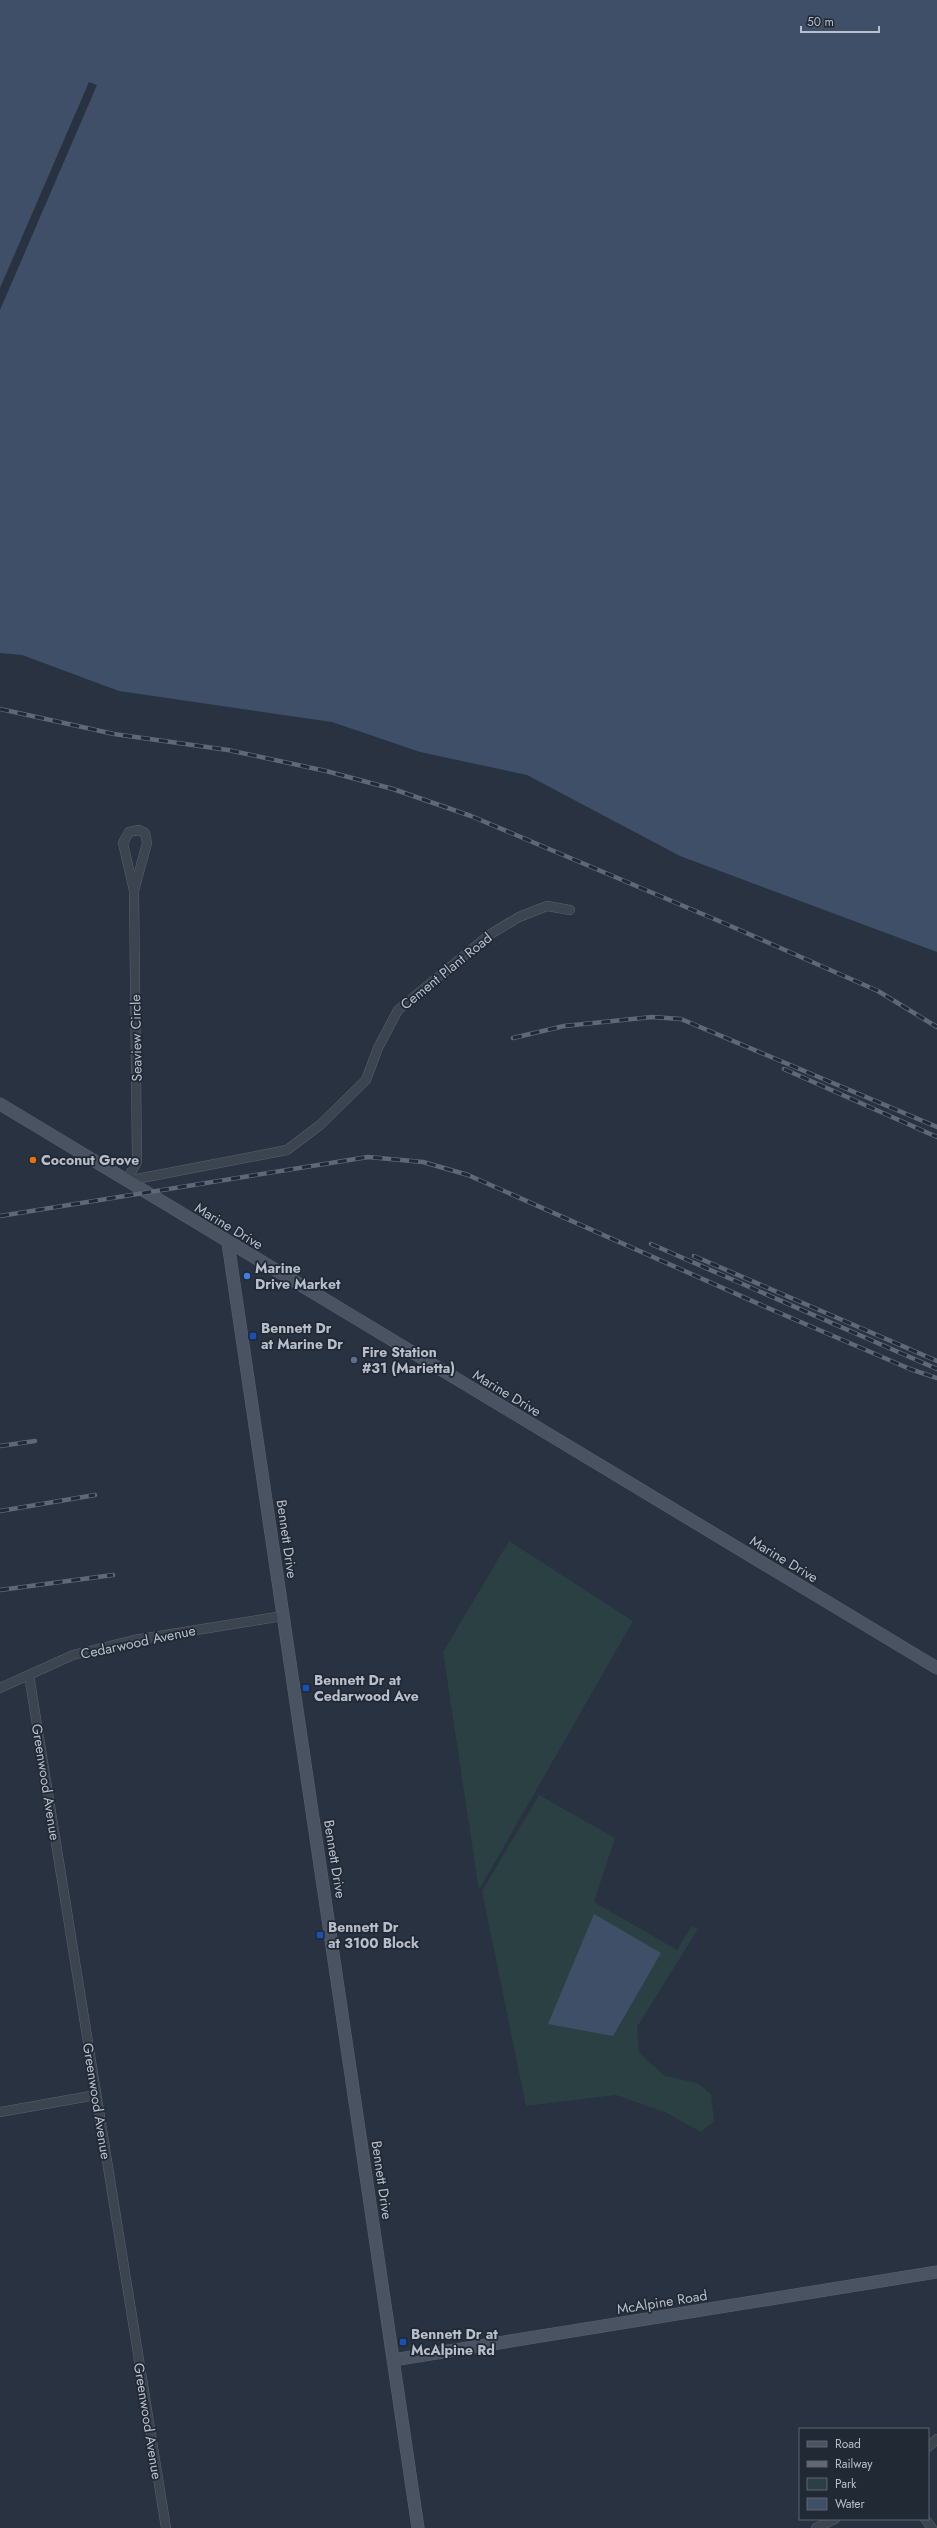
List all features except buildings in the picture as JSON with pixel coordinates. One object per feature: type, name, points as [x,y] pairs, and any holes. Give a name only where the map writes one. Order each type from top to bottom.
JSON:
[{"type":"main road","name":"Marine Drive","points":[[0,1104],[228,1243],[937,1668]]},
{"type":"main road","name":"Bennett Drive","points":[[228,1243],[418,2528]]},
{"type":"main road","name":"McAlpine Road","points":[[393,2360],[937,2272]]},
{"type":"street","name":"Seaview Circle","points":[[126,1181],[137,1162],[134,891],[124,843],[129,832],[139,830],[145,833],[147,843],[134,891]]},
{"type":"street","name":"Cement Plant Road","points":[[126,1181],[287,1150],[320,1125],[366,1080],[378,1048],[398,1010],[489,935],[519,917],[547,906],[570,910]]},
{"type":"street","name":"Cedarwood Avenue","points":[[0,1688],[73,1655],[134,1640],[283,1616]]},
{"type":"street","name":"Greenwood Avenue","points":[[28,1675],[166,2528]]},
{"type":"street","points":[[0,2112],[96,2095]]},
{"type":"street","points":[[929,2446],[937,2438]]},
{"type":"street","points":[[816,2528],[833,2520]]},
{"type":"street","points":[[926,2520],[932,2528]]},
{"type":"green space","points":[[509,1541],[633,1621],[479,1890],[443,1652]]},
{"type":"green space","points":[[539,1795],[615,1838],[594,1902],[677,1950],[692,1926],[698,1929],[637,2027],[639,2052],[648,2061],[665,2076],[697,2083],[711,2094],[714,2121],[701,2132],[667,2113],[616,2095],[526,2106],[482,1891]]},
{"type":"water","points":[[0,0],[937,0],[937,952],[680,856],[527,775],[420,752],[332,722],[119,691],[22,655],[0,653]]},
{"type":"water","points":[[594,1914],[661,1953],[613,2036],[548,2024]]},
{"type":"pier","points":[[89,82],[97,85],[0,310],[0,288]]},
{"type":"railway","points":[[0,709],[114,734],[228,750],[326,771],[393,789],[471,816],[726,924],[878,991],[937,1027]]},
{"type":"railway","points":[[513,1038],[564,1026],[652,1017],[681,1019],[937,1127]]},
{"type":"railway","points":[[784,1069],[937,1137]]},
{"type":"railway","points":[[0,1216],[368,1157],[423,1162],[468,1175],[768,1308],[910,1369],[937,1378]]},
{"type":"railway","points":[[651,1244],[937,1369]]},
{"type":"railway","points":[[694,1256],[937,1361]]},
{"type":"railway","points":[[0,1446],[35,1441]]},
{"type":"railway","points":[[0,1511],[95,1495]]},
{"type":"railway","points":[[0,1590],[113,1575]]},
{"type":"place","name":"Coconut Grove","points":[[33,1160]]},
{"type":"place","name":"Marine Drive Market","points":[[247,1276]]},
{"type":"place","name":"Bennett Dr at Marine Dr","points":[[253,1336]]},
{"type":"place","name":"Fire Station #31 (Marietta)","points":[[354,1360]]},
{"type":"place","name":"Bennett Dr at Cedarwood Ave","points":[[306,1688]]},
{"type":"place","name":"Bennett Dr at 3100 Block","points":[[320,1935]]},
{"type":"place","name":"Bennett Dr at McAlpine Rd","points":[[403,2342]]}]
